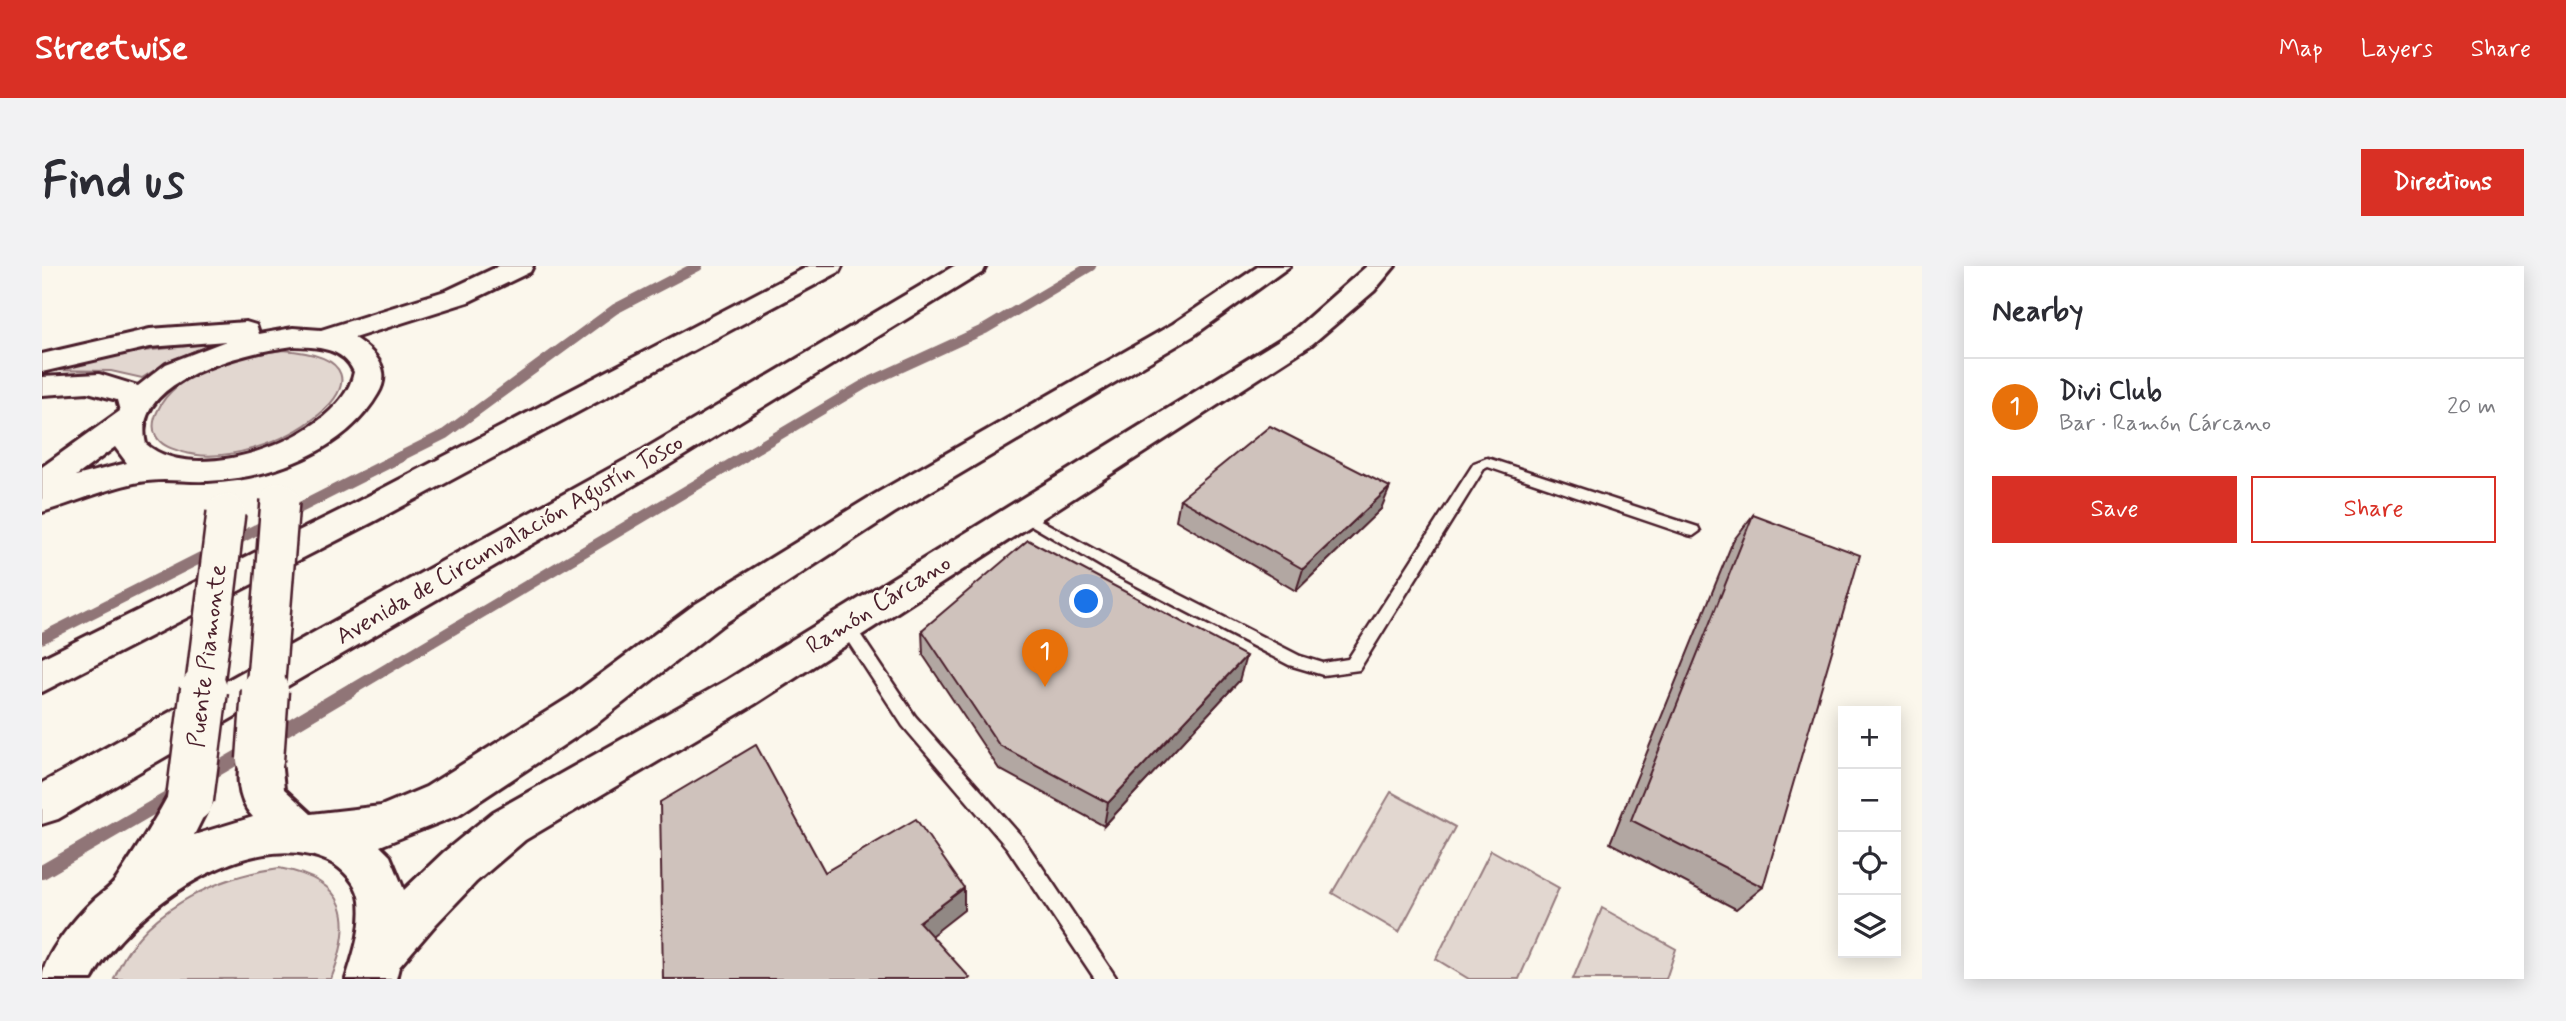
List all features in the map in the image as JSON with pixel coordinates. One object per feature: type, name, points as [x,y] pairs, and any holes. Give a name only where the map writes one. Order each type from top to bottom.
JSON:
[{"type":"main road","points":[[42,386],[96,382],[117,386],[132,395],[133,414],[128,431],[131,446],[144,459],[165,467],[198,471],[265,460],[298,448],[348,415],[363,397],[369,380],[402,336],[458,296],[520,266]]},
{"type":"main road","points":[[42,676],[361,514],[829,266]]},
{"type":"main road","name":"Avenida de Circunvalación Agustín Tosco","points":[[42,804],[642,465],[973,266]]},
{"type":"main road","points":[[66,972],[99,928],[127,901],[169,871],[213,848],[257,836],[383,826],[442,801],[585,709],[708,615],[882,505],[1184,330],[1277,266]]},
{"type":"main road","name":"Ramón Cárcano","points":[[377,965],[452,875],[509,826],[741,692],[1302,338],[1382,266]]},
{"type":"main road","points":[[42,483],[133,414],[150,391],[201,359],[231,348],[307,338],[458,296]]},
{"type":"main road","points":[[42,363],[109,345],[201,332],[253,331],[343,344],[358,353],[367,365],[369,380]]},
{"type":"main road","points":[[326,432],[298,461],[279,501],[260,760],[263,797],[306,833],[343,843],[366,860],[382,885],[388,915],[377,965]]},
{"type":"main road","points":[[42,500],[72,487],[129,472],[165,467]]},
{"type":"main road","name":"Puente Piamonte","points":[[127,901],[161,854],[190,799],[226,513],[219,491],[198,471]]},
{"type":"lane","points":[[1021,515],[1121,571],[1295,661],[1323,669],[1353,665],[1479,466],[1487,462],[1693,531]]},
{"type":"lane","points":[[846,626],[909,722],[1015,843],[1107,979]]},
{"type":"shaded area","points":[[214,343],[168,362],[142,378],[111,371],[42,370],[125,353]]},
{"type":"shaded area","points":[[283,350],[324,359],[340,374],[337,394],[319,414],[290,434],[254,448],[217,455],[182,452],[167,447],[158,439],[154,433],[155,416],[167,396],[180,384],[212,367]]},
{"type":"shaded area","points":[[1391,792],[1455,827],[1399,932],[1332,893]]},
{"type":"shaded area","points":[[1491,850],[1559,888],[1519,979],[1469,979],[1436,959]]},
{"type":"shaded area","points":[[279,868],[320,882],[333,893],[340,906],[344,920],[343,938],[331,979],[114,979],[125,956],[141,935],[181,902],[229,880]]},
{"type":"shaded area","points":[[1602,908],[1676,949],[1666,979],[1573,979]]},
{"type":"building","points":[[1270,426],[1390,487],[1303,569],[1180,499]]},
{"type":"building","points":[[1753,515],[1860,555],[1763,887],[1631,820]]},
{"type":"building","points":[[1028,540],[1246,656],[1108,803],[999,745],[922,630]]},
{"type":"building","points":[[756,745],[825,872],[916,819],[964,888],[919,922],[969,979],[663,979],[660,802]]},
{"type":"waterway","points":[[399,457],[445,434],[615,309],[698,266]]},
{"type":"waterway","points":[[742,457],[865,384],[985,329],[1091,266]]},
{"type":"waterway","points":[[42,638],[402,456]]},
{"type":"waterway","points":[[348,692],[745,456]]},
{"type":"waterway","points":[[272,737],[351,690]]},
{"type":"waterway","points":[[202,778],[250,750]]},
{"type":"waterway","points":[[42,872],[181,791]]},
{"type":"place","name":"Divi Club","points":[[1045,687]]}]
